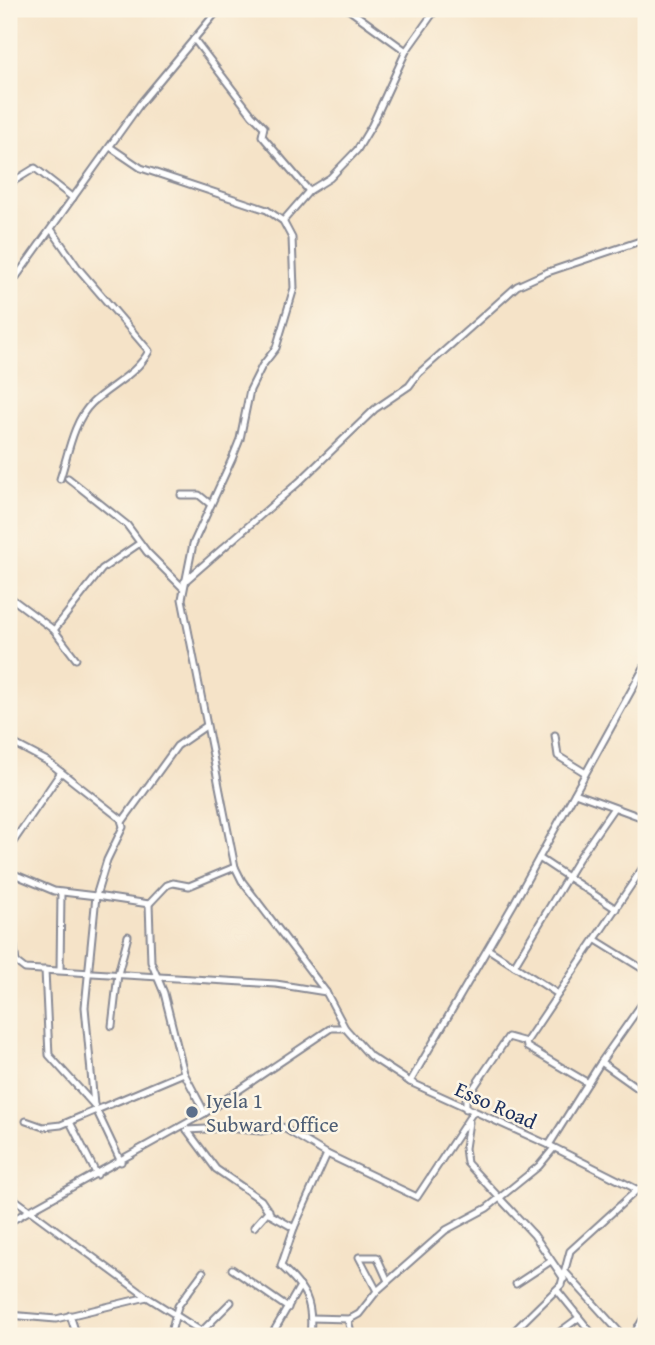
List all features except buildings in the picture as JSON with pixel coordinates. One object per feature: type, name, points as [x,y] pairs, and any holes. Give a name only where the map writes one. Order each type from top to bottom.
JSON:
[{"type":"street","points":[[9,287],[110,146],[219,9]]},
{"type":"street","points":[[348,9],[406,51]]},
{"type":"street","points":[[110,146],[141,168],[228,198],[249,202],[283,221],[309,191],[330,178],[357,150],[372,125],[406,51],[436,9]]},
{"type":"street","points":[[194,39],[251,115],[264,127],[262,136],[309,191]]},
{"type":"street","points":[[9,184],[35,169],[73,198]]},
{"type":"street","name":"Esso Road","points":[[283,221],[293,246],[295,288],[276,348],[262,366],[250,390],[240,439],[193,544],[183,585],[186,631],[235,867],[249,892],[326,992],[345,1028],[370,1056],[410,1082],[466,1109],[471,1115],[552,1147],[642,1192]]},
{"type":"street","points":[[51,229],[78,268],[149,351],[122,382],[88,407],[74,435],[60,479]]},
{"type":"street","points":[[68,478],[127,525],[140,543],[183,585],[299,482],[375,409],[409,386],[418,374],[517,286],[548,272],[646,239]]},
{"type":"street","points":[[181,495],[199,495],[210,504]]},
{"type":"street","points":[[54,630],[102,569],[140,543]]},
{"type":"street","points":[[11,598],[54,630],[76,659]]},
{"type":"street","points":[[410,1082],[488,949],[646,664]]},
{"type":"street","points":[[95,1108],[85,1007],[96,896],[107,860],[121,832],[122,822],[177,746],[206,726]]},
{"type":"street","points":[[555,735],[558,756],[584,772]]},
{"type":"street","points":[[9,741],[30,750],[61,772],[122,822]]},
{"type":"street","points":[[9,848],[61,772]]},
{"type":"street","points":[[575,793],[646,819]]},
{"type":"street","points":[[513,966],[613,808]]},
{"type":"street","points":[[539,858],[615,909]]},
{"type":"street","points":[[526,1042],[646,863]]},
{"type":"street","points":[[205,1113],[184,1073],[149,950],[149,904],[167,885],[173,883],[190,886],[235,867]]},
{"type":"street","points":[[9,872],[61,893],[149,904]]},
{"type":"street","points":[[60,970],[61,893]]},
{"type":"street","points":[[9,932],[16,962],[25,969],[276,984],[326,992]]},
{"type":"street","points":[[113,1026],[118,974],[128,936]]},
{"type":"street","points":[[596,940],[646,971]]},
{"type":"street","points":[[488,949],[558,994]]},
{"type":"street","points":[[45,970],[49,1055],[95,1108],[121,1162]]},
{"type":"street","points":[[311,1318],[349,1319],[359,1314],[377,1291],[446,1230],[498,1199],[539,1166],[601,1062],[646,998]]},
{"type":"street","points":[[9,1222],[186,1127],[331,1028],[337,1025],[345,1028]]},
{"type":"street","points":[[466,1109],[466,1098],[508,1037],[526,1042],[527,1046],[588,1083]]},
{"type":"street","points":[[601,1062],[646,1094]]},
{"type":"street","points":[[26,1121],[52,1127],[70,1122],[95,1108],[184,1073]]},
{"type":"street","points":[[186,1127],[261,1131],[282,1126],[327,1154],[417,1197],[471,1115]]},
{"type":"street","points":[[471,1115],[465,1148],[467,1163],[534,1235],[551,1261],[623,1336]]},
{"type":"street","points":[[70,1122],[97,1175]]},
{"type":"street","points":[[186,1127],[216,1169],[261,1200],[274,1218],[294,1228]]},
{"type":"street","points":[[310,1336],[311,1318],[300,1286],[295,1276],[281,1266],[294,1228],[327,1154]]},
{"type":"street","points":[[509,1336],[557,1290],[565,1276],[570,1251],[642,1192],[646,1185]]},
{"type":"street","points":[[9,1195],[147,1297],[209,1336]]},
{"type":"street","points":[[254,1227],[269,1210]]},
{"type":"street","points":[[377,1291],[359,1257],[377,1257],[388,1281]]},
{"type":"street","points":[[516,1284],[551,1261]]},
{"type":"street","points":[[232,1269],[288,1308]]},
{"type":"street","points":[[170,1336],[182,1299],[204,1272]]},
{"type":"street","points":[[271,1336],[300,1286]]},
{"type":"street","points":[[557,1290],[577,1319],[594,1336]]},
{"type":"street","points":[[9,1315],[48,1319],[147,1297]]},
{"type":"street","points":[[202,1331],[232,1302]]},
{"type":"street","points":[[633,1336],[646,1314]]},
{"type":"street","points":[[70,1315],[77,1336]]},
{"type":"street","points":[[349,1319],[352,1336]]},
{"type":"street","points":[[555,1336],[577,1319]]},
{"type":"street","points":[[638,1327],[646,1335]]},
{"type":"place","name":"Iyela 1 Subward Office","points":[[192,1112]]}]
